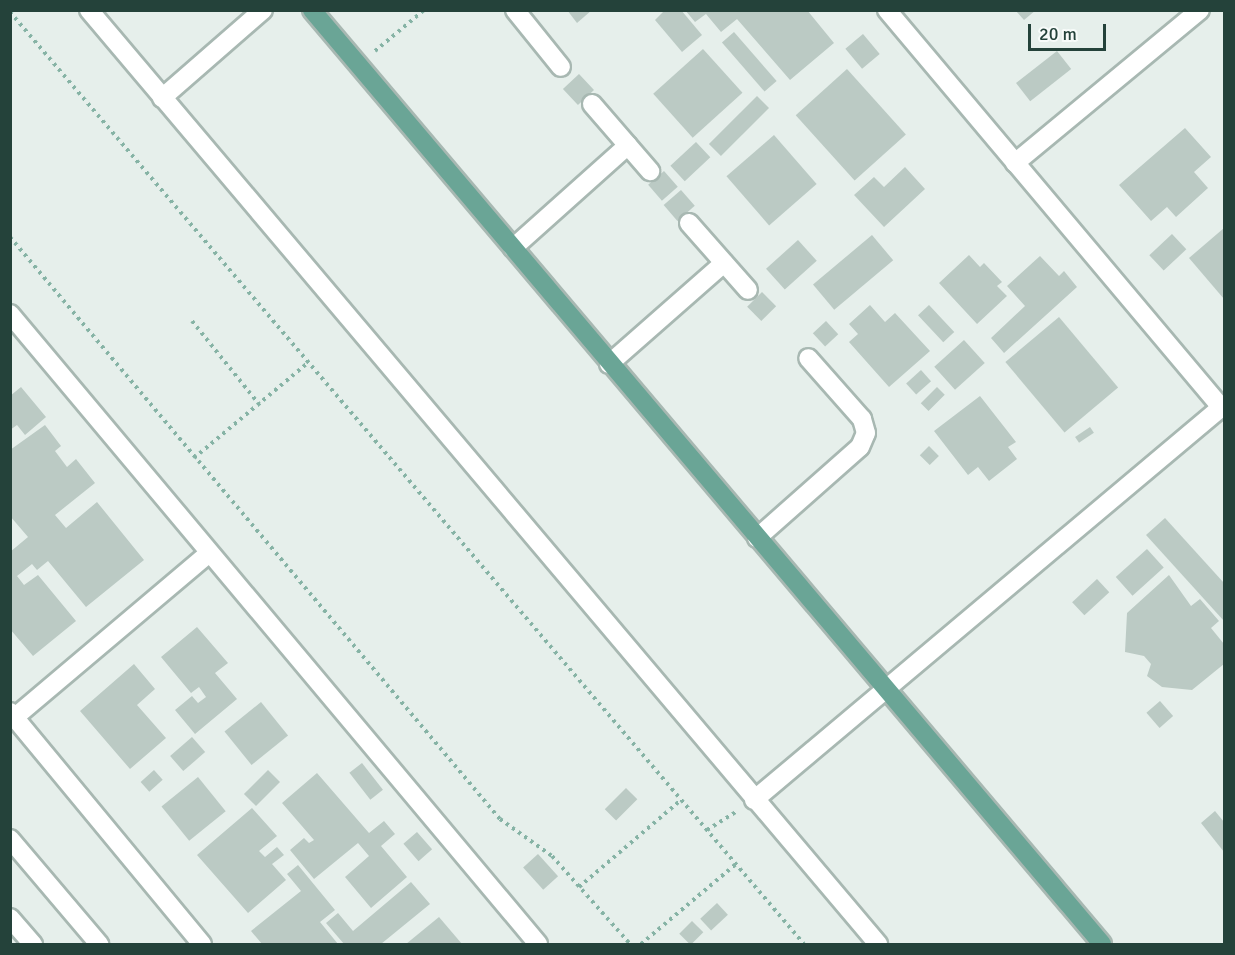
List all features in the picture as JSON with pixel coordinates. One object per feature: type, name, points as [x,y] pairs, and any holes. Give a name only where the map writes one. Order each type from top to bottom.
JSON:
[{"type":"main road","points":[[312,10],[1102,945]]},
{"type":"street","points":[[89,10],[878,945]]},
{"type":"street","points":[[162,98],[263,10]]},
{"type":"street","points":[[515,10],[561,67]]},
{"type":"street","points":[[754,800],[1223,406],[886,10]]},
{"type":"street","points":[[1015,163],[1200,10]]},
{"type":"street","points":[[592,104],[650,171]]},
{"type":"street","points":[[513,248],[628,145]]},
{"type":"street","points":[[689,223],[748,290]]},
{"type":"street","points":[[609,364],[724,263]]},
{"type":"street","points":[[10,314],[538,945]]},
{"type":"street","points":[[757,538],[864,440],[862,419],[808,358]]},
{"type":"street","points":[[202,945],[13,715],[209,553]]},
{"type":"street","points":[[10,839],[99,945]]},
{"type":"street","points":[[10,918],[33,945]]},
{"type":"path","points":[[358,65],[424,10]]},
{"type":"path","points":[[10,12],[804,945]]},
{"type":"path","points":[[10,237],[500,819],[549,853],[630,945]]},
{"type":"path","points":[[192,321],[259,404]]},
{"type":"path","points":[[194,458],[309,362]]},
{"type":"path","points":[[579,887],[681,800]]},
{"type":"path","points":[[707,830],[754,800]]},
{"type":"path","points":[[641,945],[736,864]]},
{"type":"building","points":[[567,10],[592,10],[577,23]]},
{"type":"building","points":[[665,10],[681,10],[702,35],[682,52],[655,20]]},
{"type":"building","points":[[685,10],[807,10],[834,43],[790,80],[737,19],[721,32],[706,14],[695,22]]},
{"type":"building","points":[[1015,10],[1036,10],[1024,20]]},
{"type":"building","points":[[734,32],[777,81],[765,92],[722,42]]},
{"type":"building","points":[[863,34],[880,54],[862,69],[845,49]]},
{"type":"building","points":[[703,49],[742,93],[693,138],[653,94]]},
{"type":"building","points":[[1057,51],[1071,69],[1030,101],[1016,83]]},
{"type":"building","points":[[847,69],[906,134],[855,181],[796,115]]},
{"type":"building","points":[[579,74],[594,90],[578,105],[563,89]]},
{"type":"building","points":[[757,96],[769,108],[721,156],[709,144]]},
{"type":"building","points":[[1185,128],[1211,157],[1194,172],[1208,188],[1176,217],[1167,207],[1151,221],[1119,185]]},
{"type":"building","points":[[774,135],[817,184],[769,225],[726,176]]},
{"type":"building","points":[[696,142],[710,157],[685,181],[670,166]]},
{"type":"building","points":[[905,167],[925,189],[884,227],[854,195],[874,177],[884,187]]},
{"type":"building","points":[[664,171],[678,187],[662,201],[648,185]]},
{"type":"building","points":[[681,190],[695,206],[677,221],[664,205]]},
{"type":"building","points":[[1224,228],[1224,299],[1189,258]]},
{"type":"building","points":[[1172,234],[1186,249],[1164,271],[1149,255]]},
{"type":"building","points":[[872,235],[893,260],[834,310],[813,284]]},
{"type":"building","points":[[798,240],[817,261],[785,290],[766,269]]},
{"type":"building","points":[[969,255],[980,267],[984,263],[1002,282],[997,286],[1007,296],[977,324],[939,283]]},
{"type":"building","points":[[1040,256],[1059,276],[1064,271],[1077,287],[1004,353],[991,338],[1025,306],[1007,286]]},
{"type":"building","points":[[762,292],[776,306],[761,321],[747,307]]},
{"type":"building","points":[[870,305],[885,322],[895,313],[930,351],[889,387],[849,342],[858,334],[849,324]]},
{"type":"building","points":[[929,305],[954,332],[943,342],[918,315]]},
{"type":"building","points":[[1059,317],[1118,387],[1065,432],[1005,362]]},
{"type":"building","points":[[826,321],[838,334],[825,346],[813,333]]},
{"type":"building","points":[[964,340],[985,363],[955,390],[934,367]]},
{"type":"building","points":[[921,370],[931,381],[916,395],[906,383]]},
{"type":"building","points":[[21,387],[46,417],[25,435],[17,425],[10,430],[10,396]]},
{"type":"building","points":[[937,387],[945,395],[929,411],[921,403]]},
{"type":"building","points":[[980,396],[1016,442],[1008,447],[1017,459],[989,481],[978,467],[968,475],[934,431]]},
{"type":"building","points":[[45,425],[61,446],[55,451],[67,467],[76,459],[95,483],[55,515],[66,528],[97,502],[144,560],[86,607],[48,561],[37,570],[32,564],[17,576],[24,585],[38,575],[76,621],[33,656],[10,629],[10,552],[28,537],[10,516],[10,450]]},
{"type":"building","points":[[1090,427],[1094,433],[1079,443],[1075,437]]},
{"type":"building","points":[[929,446],[939,456],[930,465],[920,455]]},
{"type":"building","points":[[1165,518],[1224,583],[1224,621],[1146,535]]},
{"type":"building","points":[[1147,549],[1164,568],[1133,596],[1116,577]]},
{"type":"building","points":[[1169,575],[1191,606],[1200,599],[1219,621],[1211,628],[1224,644],[1224,664],[1192,690],[1162,687],[1147,676],[1151,664],[1144,656],[1125,652],[1127,613]]},
{"type":"building","points":[[1097,579],[1109,592],[1084,615],[1072,602]]},
{"type":"building","points":[[197,627],[228,663],[215,673],[237,699],[195,734],[175,710],[192,696],[198,703],[206,697],[199,687],[191,693],[161,657]]},
{"type":"building","points":[[134,664],[155,689],[137,705],[166,738],[130,769],[80,711]]},
{"type":"building","points":[[1160,701],[1173,716],[1160,728],[1146,713]]},
{"type":"building","points":[[261,702],[288,735],[252,765],[224,732]]},
{"type":"building","points":[[192,737],[205,752],[183,771],[170,756]]},
{"type":"building","points":[[362,763],[383,790],[370,800],[349,773]]},
{"type":"building","points":[[154,770],[163,780],[149,792],[141,782]]},
{"type":"building","points":[[268,770],[280,782],[256,806],[244,794]]},
{"type":"building","points":[[317,773],[369,833],[384,821],[395,834],[381,846],[407,877],[371,908],[345,877],[369,856],[358,843],[314,879],[290,850],[304,838],[309,843],[314,840],[282,803]]},
{"type":"building","points":[[198,777],[226,811],[189,841],[161,807]]},
{"type":"building","points":[[626,788],[637,799],[616,821],[605,809]]},
{"type":"building","points":[[252,808],[277,836],[259,851],[265,857],[277,847],[284,855],[272,864],[286,880],[248,913],[197,855]]},
{"type":"building","points":[[1215,811],[1224,822],[1224,852],[1201,823]]},
{"type":"building","points":[[417,832],[432,849],[419,861],[403,844]]},
{"type":"building","points":[[538,854],[558,876],[543,890],[523,867]]},
{"type":"building","points":[[298,865],[335,910],[320,922],[338,944],[262,944],[251,931],[301,891],[287,874]]},
{"type":"building","points":[[411,882],[430,904],[381,944],[344,944],[326,923],[338,913],[353,931]]},
{"type":"building","points":[[717,903],[728,915],[711,930],[700,919]]},
{"type":"building","points":[[439,917],[462,944],[406,944]]},
{"type":"building","points":[[692,921],[703,932],[692,944],[679,934]]}]
